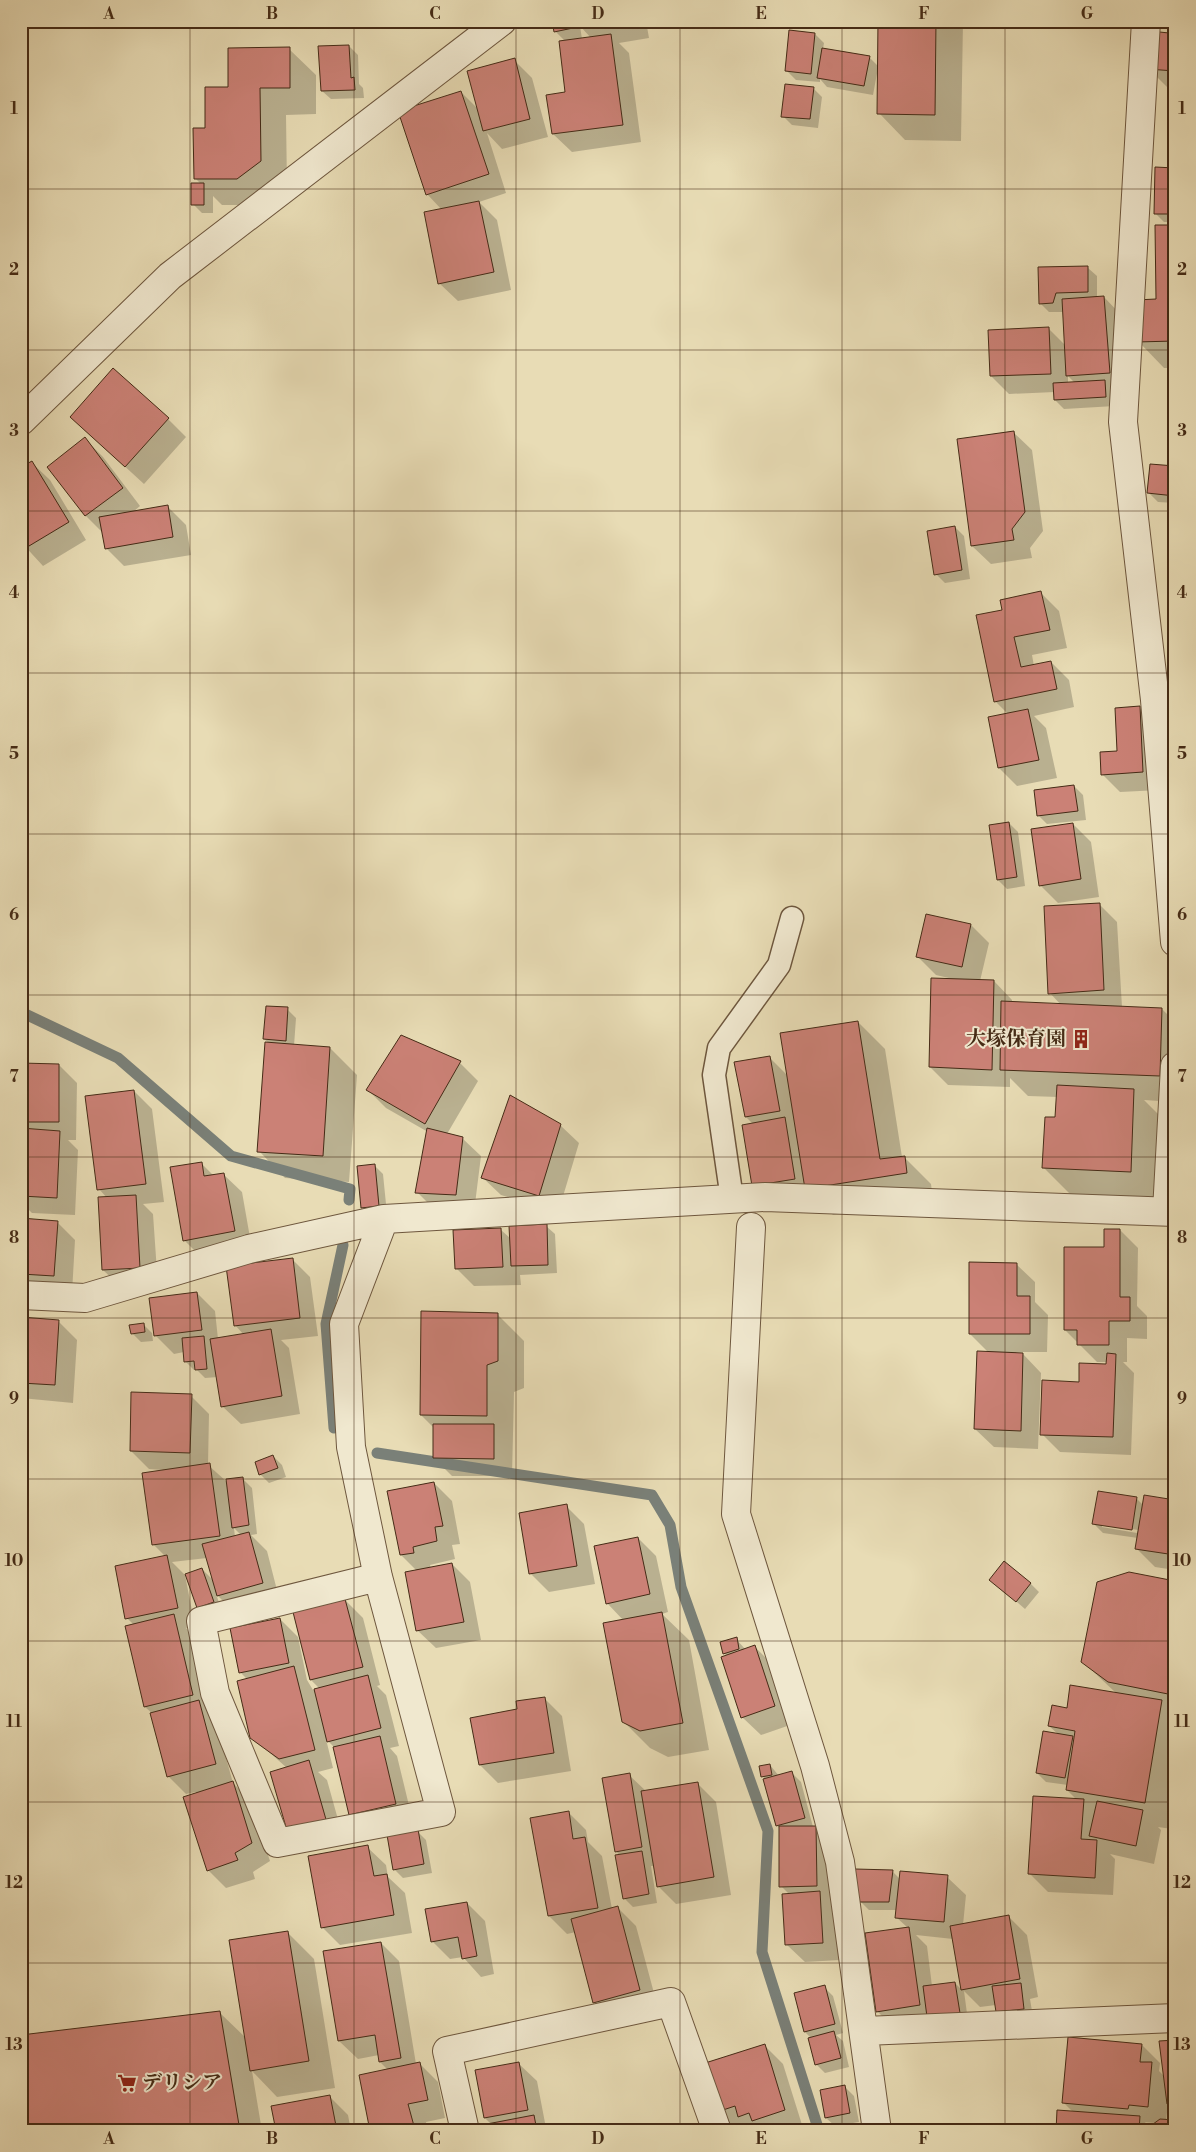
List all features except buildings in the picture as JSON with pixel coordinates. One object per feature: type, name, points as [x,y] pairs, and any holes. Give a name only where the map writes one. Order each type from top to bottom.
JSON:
[{"type":"street","points":[[21,421],[170,276],[502,21]]},
{"type":"street","points":[[1146,21],[1123,422],[1155,700],[1175,942]]},
{"type":"street","points":[[21,1295],[85,1298],[249,1249],[384,1219],[765,1197],[1171,1212],[1175,1066]]},
{"type":"street","points":[[378,1577],[201,1622],[215,1693],[277,1843],[441,1812],[378,1577],[351,1447],[344,1324],[384,1219]]},
{"type":"street","points":[[751,1227],[736,1514],[815,1766],[840,1862],[865,2031],[877,2131]]},
{"type":"street","points":[[465,2131],[447,2051],[671,2002],[717,2131]]},
{"type":"street","points":[[865,2031],[1175,2018]]},
{"type":"lane","points":[[732,1199],[714,1075],[719,1048],[779,965],[792,918]]},
{"type":"waterway","points":[[21,1012],[118,1058],[231,1156],[350,1189],[349,1200]]},
{"type":"waterway","points":[[334,1428],[326,1324],[343,1245]]},
{"type":"waterway","points":[[377,1453],[652,1495],[670,1525],[681,1587],[768,1831],[762,1952],[819,2131]]},
{"type":"place","name":"大塚保育園","points":[[1081,1039]]},
{"type":"place","name":"デリシア","points":[[127,2083]]}]
